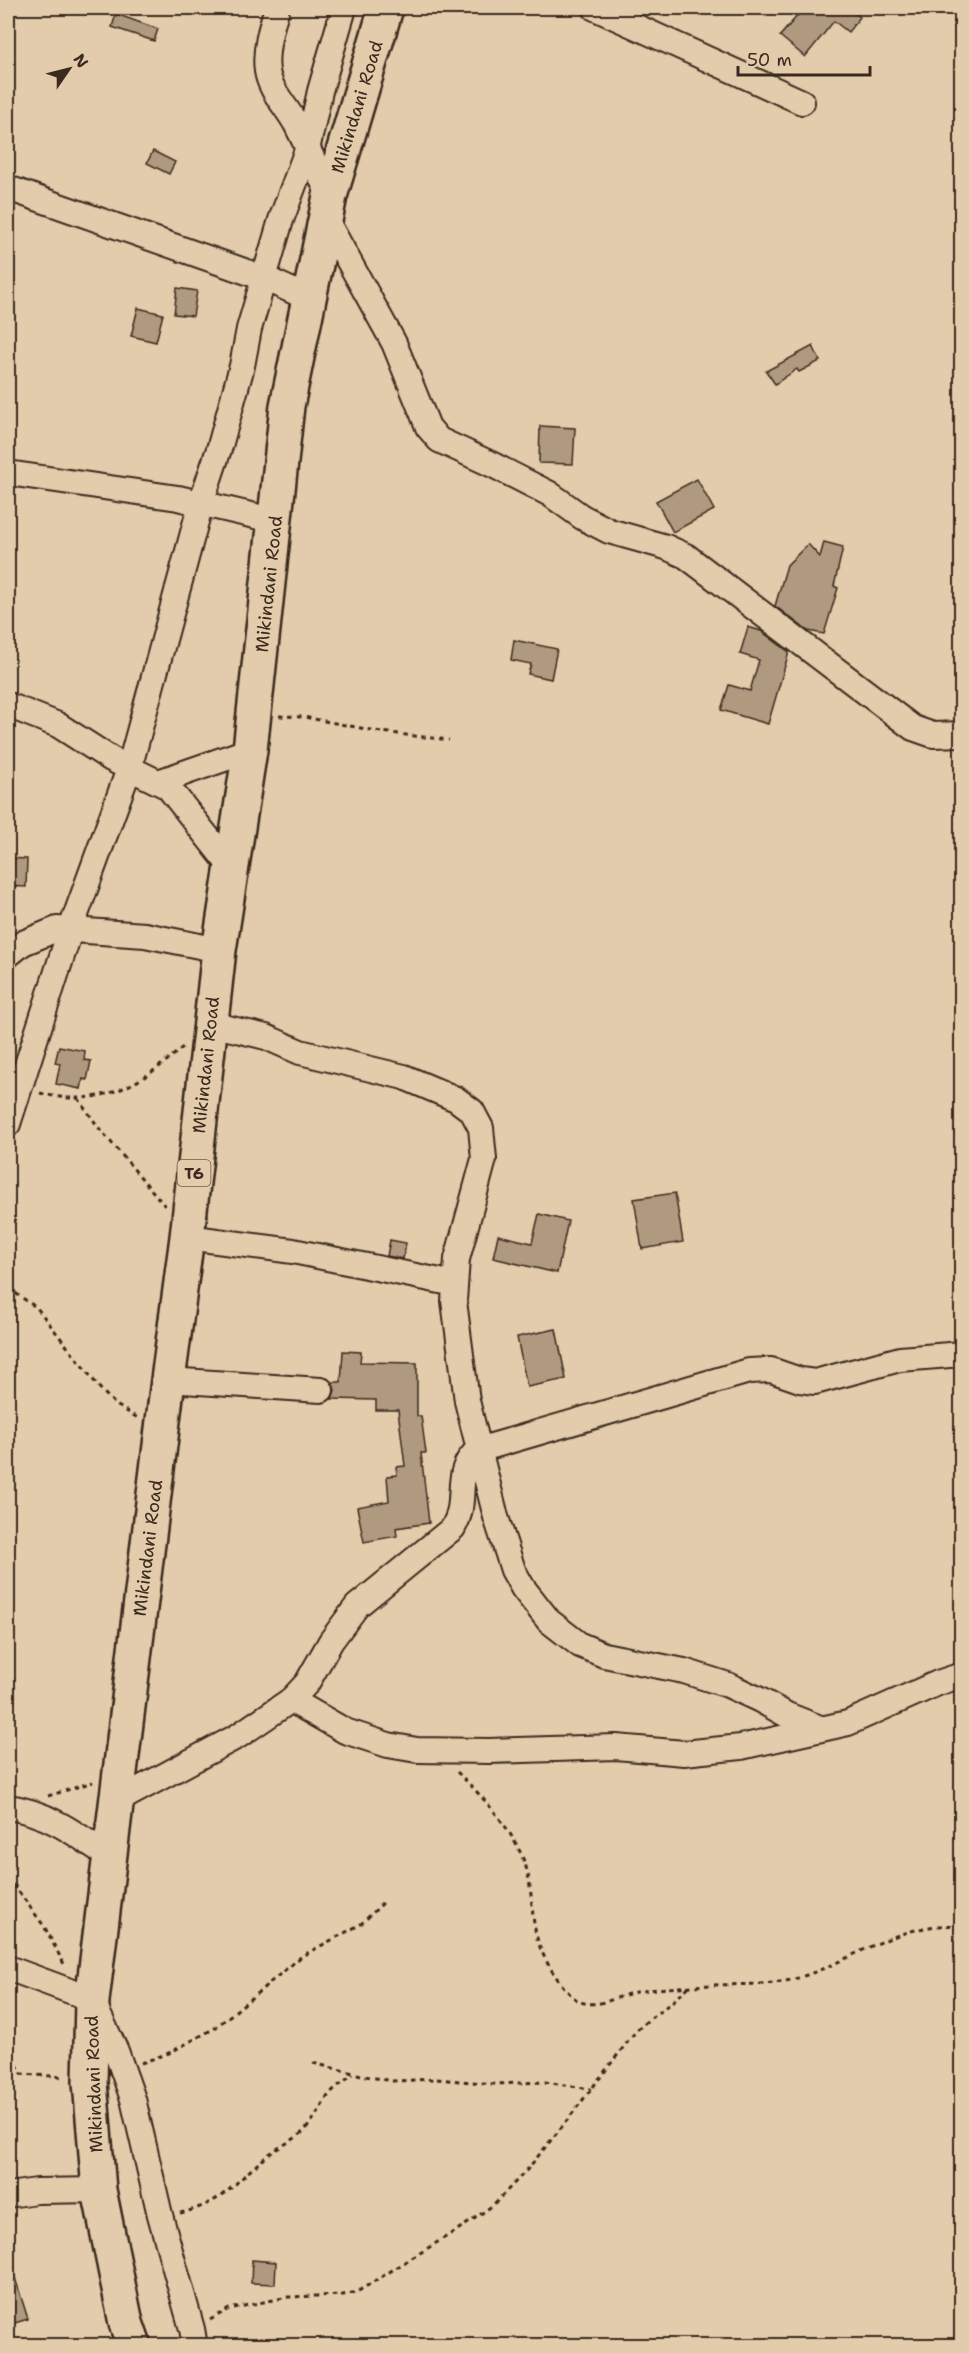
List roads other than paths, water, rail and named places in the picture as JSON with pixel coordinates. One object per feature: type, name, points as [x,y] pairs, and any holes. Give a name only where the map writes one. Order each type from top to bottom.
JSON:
[{"type":"highway","name":"Mikindani Road","points":[[134,2346],[126,2323],[99,2190],[85,1998],[110,1857],[119,1787],[161,1434],[188,1237],[219,950],[251,734],[287,406],[327,207],[386,8]]},
{"type":"street","points":[[277,8],[266,60],[270,83],[295,122],[308,150],[327,207],[414,389],[428,427],[439,440],[542,489],[609,531],[666,547],[686,556],[913,728],[933,735],[962,734]]},
{"type":"street","points":[[8,1124],[70,931],[129,769],[201,503],[220,446],[242,366],[249,329],[281,220],[308,150],[320,91],[344,8]]},
{"type":"street","points":[[595,8],[802,102]]},
{"type":"street","points":[[8,188],[264,278],[308,298]]},
{"type":"street","points":[[8,473],[140,491],[276,521]]},
{"type":"street","points":[[8,705],[64,728],[129,769],[160,781],[168,787],[232,868]]},
{"type":"street","points":[[160,781],[251,734]]},
{"type":"street","points":[[13,944],[51,930],[145,935],[219,950]]},
{"type":"street","points":[[211,1024],[266,1037],[300,1052],[405,1077],[456,1099],[472,1111],[481,1128],[484,1159],[459,1251],[455,1284],[454,1301],[461,1368],[466,1401],[478,1450],[509,1562],[523,1588],[549,1621],[580,1645],[604,1655],[684,1671],[728,1685],[787,1715],[820,1728]]},
{"type":"street","points":[[188,1237],[293,1251],[455,1284]]},
{"type":"street","points":[[119,1787],[229,1741],[291,1700],[307,1683],[331,1641],[357,1606],[453,1528],[461,1510],[462,1472],[471,1456],[478,1450],[749,1371],[771,1371],[815,1382],[900,1359],[962,1354]]},
{"type":"street","points":[[168,1380],[321,1390]]},
{"type":"street","points":[[291,1700],[329,1723],[366,1739],[417,1750],[489,1751],[616,1747],[684,1753],[741,1747],[848,1722],[962,1675]]},
{"type":"street","points":[[15,1808],[48,1818],[64,1826],[110,1857]]},
{"type":"street","points":[[8,1968],[85,1998],[122,2070],[133,2099],[160,2216],[194,2337]]},
{"type":"street","points":[[8,2195],[37,2191],[99,2190]]}]
